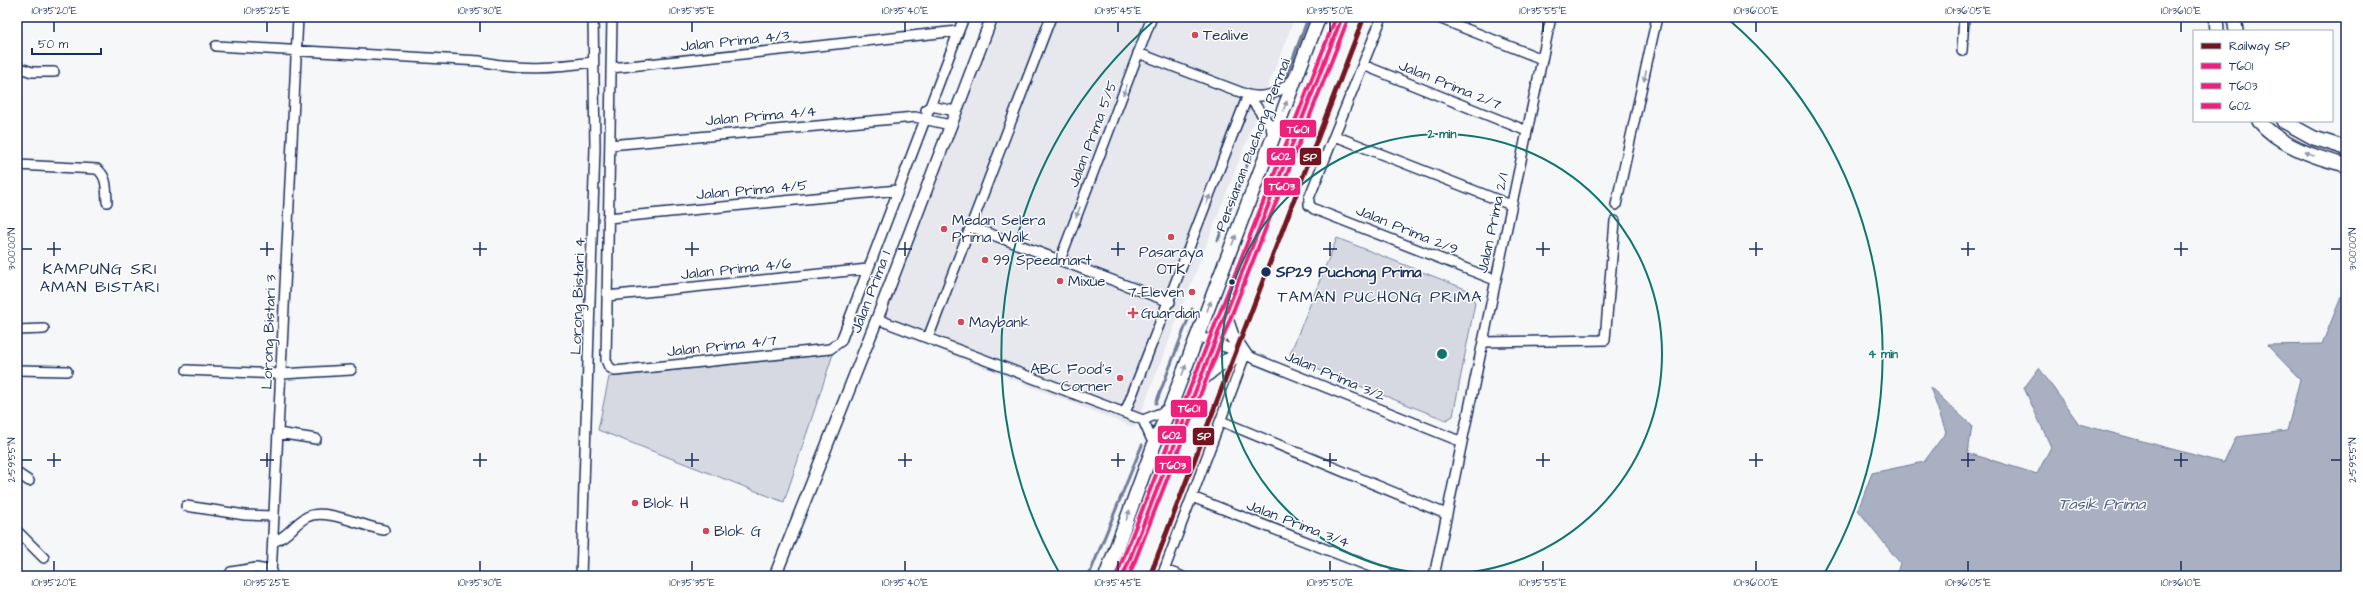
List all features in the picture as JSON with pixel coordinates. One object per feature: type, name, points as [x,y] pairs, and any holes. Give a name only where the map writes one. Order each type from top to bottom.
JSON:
[{"type":"main road","points":[[1123,576],[1342,17]]},
{"type":"main road","points":[[2216,17],[2217,30]]},
{"type":"main road","points":[[2234,17],[2236,30]]},
{"type":"main road","name":"Persiaran Puchong Permai","points":[[1106,576],[1154,445],[1198,336],[1296,77],[1315,21]]},
{"type":"main road","points":[[2260,122],[2290,145],[2309,154],[2346,165]]},
{"type":"main road","points":[[2286,122],[2314,138],[2346,148]]},
{"type":"main road","points":[[1200,380],[1221,363],[1232,357],[1245,355],[1232,336],[1225,316]]},
{"type":"street","name":"Lorong Bistari 3","points":[[271,573],[298,17]]},
{"type":"street","name":"Lorong Bistari 4","points":[[581,576],[593,248],[595,148],[592,17]]},
{"type":"street","points":[[607,296],[612,17]]},
{"type":"street","points":[[868,269],[964,17]]},
{"type":"street","name":"Jalan Prima 1","points":[[775,576],[877,319],[992,17]]},
{"type":"street","points":[[928,338],[972,227],[1051,17]]},
{"type":"street","name":"Jalan Prima 5/5","points":[[1060,260],[1152,17]]},
{"type":"street","points":[[1382,17],[1335,136],[1511,205]]},
{"type":"street","points":[[1436,17],[1542,58]]},
{"type":"street","name":"Jalan Prima 2/1","points":[[1434,576],[1551,17]]},
{"type":"street","points":[[1616,205],[1626,165],[1657,17]]},
{"type":"street","points":[[1962,51],[1964,17]]},
{"type":"street","name":"Jalan Prima 4/3","points":[[611,68],[958,31]]},
{"type":"street","points":[[216,46],[480,61],[496,65],[560,66],[593,62]]},
{"type":"street","points":[[1138,54],[1248,95],[1262,98],[1275,94],[1284,89],[1296,77]]},
{"type":"street","name":"Jalan Prima 2/7","points":[[1363,65],[1527,131]]},
{"type":"street","points":[[17,67],[32,72],[54,72]]},
{"type":"street","points":[[1248,95],[1271,127],[1273,137]]},
{"type":"street","points":[[1126,413],[1170,302],[1248,95]]},
{"type":"street","points":[[931,106],[955,111]]},
{"type":"street","name":"Jalan Prima 4/4","points":[[915,117],[931,106]]},
{"type":"street","name":"Jalan Prima 4/4","points":[[610,145],[915,117],[950,125]]},
{"type":"street","name":"Jalan Prima 2/9","points":[[1335,136],[1309,198],[1309,205],[1314,209],[1495,280]]},
{"type":"street","points":[[17,165],[97,169],[103,173],[105,179],[107,202]]},
{"type":"street","name":"Jalan Prima 4/5","points":[[608,218],[898,190]]},
{"type":"street","points":[[1483,342],[1606,340],[1615,222]]},
{"type":"street","points":[[972,227],[1170,302]]},
{"type":"street","name":"Jalan Prima 4/6","points":[[607,296],[868,269]]},
{"type":"street","name":"Jalan Prima 4/7","points":[[607,296],[606,360],[609,367],[615,371],[739,359],[830,349],[837,346],[841,341],[868,269]]},
{"type":"street","points":[[877,319],[1143,420],[1154,445]]},
{"type":"street","points":[[17,330],[44,329]]},
{"type":"street","name":"Jalan Prima 3/2","points":[[1198,336],[1462,442]]},
{"type":"street","points":[[1181,576],[1164,573],[1245,355]]},
{"type":"street","points":[[17,370],[67,371]]},
{"type":"street","points":[[187,370],[281,374],[351,370]]},
{"type":"street","points":[[1143,420],[1163,412],[1171,405]]},
{"type":"street","points":[[1221,421],[1446,514]]},
{"type":"street","points":[[278,433],[316,439]]},
{"type":"street","points":[[17,473],[29,481]]},
{"type":"street","name":"Jalan Prima 3/4","points":[[1192,498],[1394,576]]},
{"type":"street","points":[[186,506],[245,515],[274,516]]},
{"type":"street","points":[[273,542],[288,535],[308,516],[325,514],[368,528],[384,530]]},
{"type":"street","points":[[17,531],[44,558]]},
{"type":"street","points":[[231,572],[256,568],[271,573]]},
{"type":"shaded area","points":[[1000,17],[1295,17],[1135,428],[881,327]]},
{"type":"shaded area","points":[[1337,238],[1468,290],[1475,303],[1453,416],[1446,420],[1294,360],[1290,354]]},
{"type":"shaded area","points":[[833,354],[784,502],[598,430],[609,377]]},
{"type":"water","name":"Tasik Prima","points":[[2346,285],[2346,576],[1896,576],[1900,563],[1858,510],[1872,473],[1924,462],[1946,432],[1930,387],[1972,426],[1968,453],[2037,474],[2051,447],[2024,388],[2039,368],[2079,424],[2224,463],[2236,437],[2287,431],[2300,379],[2267,345],[2322,344]]},
{"type":"waterway","points":[[1284,82],[1307,21]]},
{"type":"waterway","points":[[1218,240],[1261,129]]},
{"type":"waterway","points":[[1156,403],[1192,309]]},
{"type":"waterway","points":[[1090,573],[1142,445]]},
{"type":"rail line","name":"SP","points":[[1150,576],[1364,17]]},
{"type":"transit line","name":"602","points":[[1117,574],[1336,17]]},
{"type":"transit line","name":"T601","points":[[1123,576],[1342,17]]},
{"type":"transit line","name":"T603","points":[[1129,576],[1348,19]]},
{"type":"place","name":"Tealive","points":[[1195,35]]},
{"type":"place","name":"Medan Selera Prima Walk","points":[[944,229]]},
{"type":"place","name":"Pasaraya OTK","points":[[1171,237]]},
{"type":"place","name":"99 Speedmart","points":[[985,260]]},
{"type":"place","name":"SP29 Puchong Prima","points":[[1266,272]]},
{"type":"place","name":"Mixue","points":[[1060,281]]},
{"type":"place","name":"7-Eleven","points":[[1192,292]]},
{"type":"place","name":"Guardian","points":[[1133,313]]},
{"type":"place","name":"Maybank","points":[[961,322]]},
{"type":"place","name":"ABC Food's Corner","points":[[1120,378]]},
{"type":"place","name":"Blok H","points":[[635,503]]},
{"type":"place","name":"Blok G","points":[[706,531]]},
{"type":"district","name":"KAMPUNG SRI AMAN BISTARI","points":[[100,278]]},
{"type":"district","name":"TAMAN PUCHONG PRIMA","points":[[1380,297]]}]
